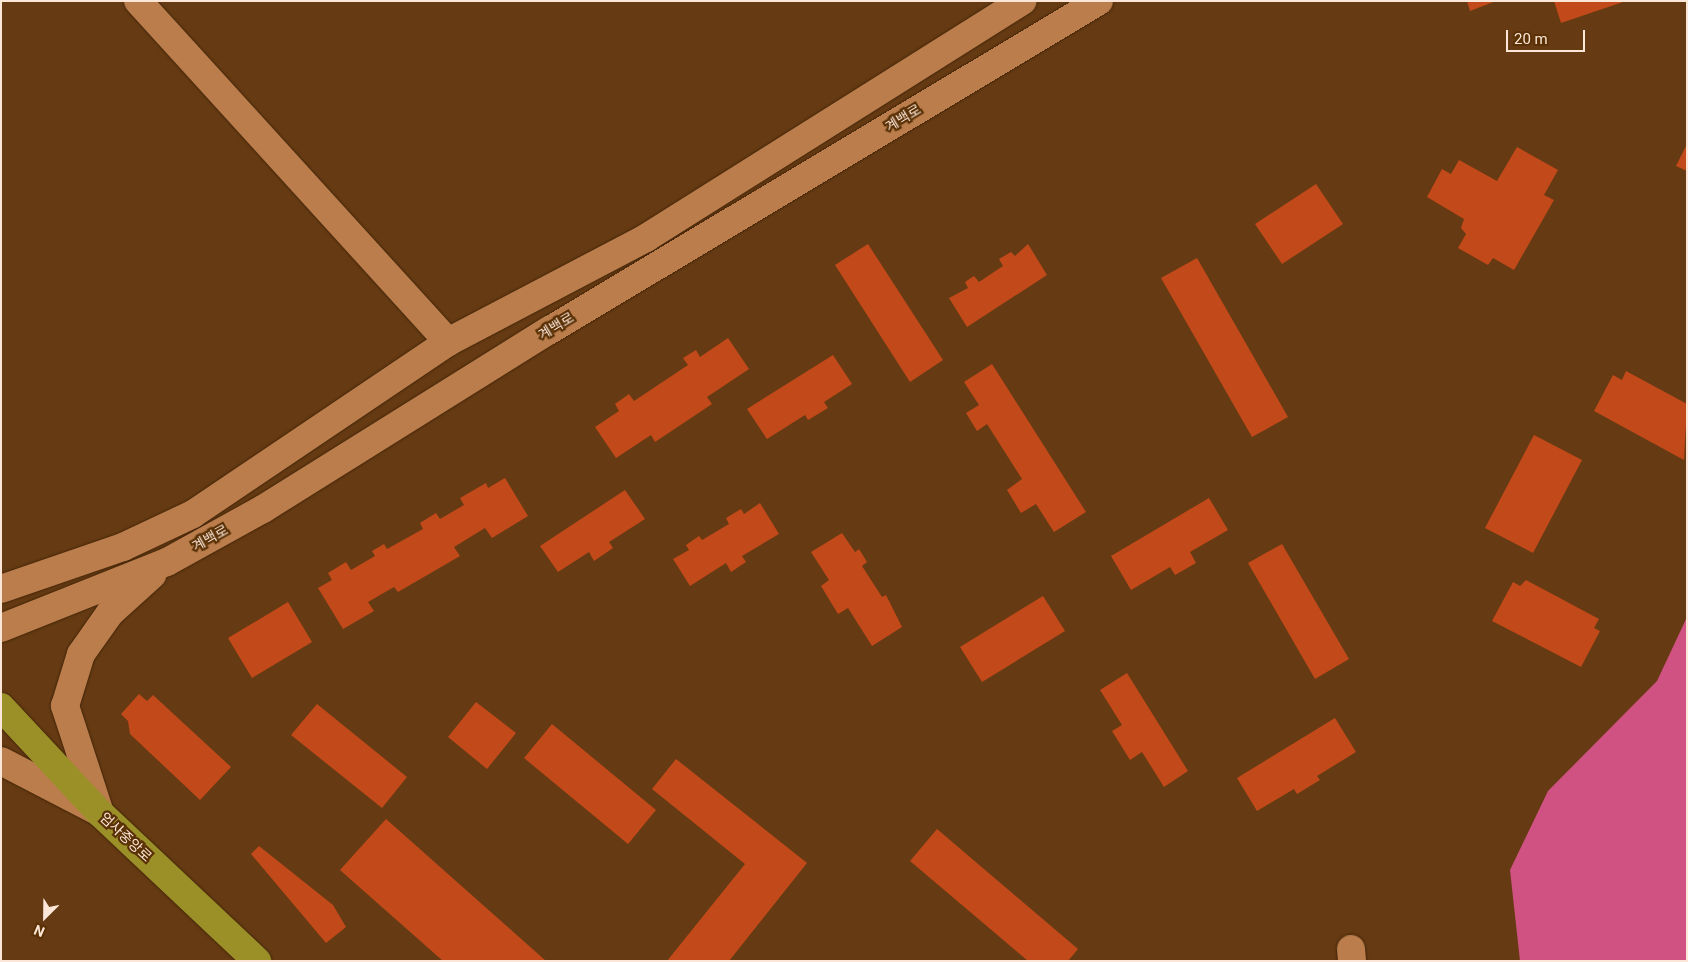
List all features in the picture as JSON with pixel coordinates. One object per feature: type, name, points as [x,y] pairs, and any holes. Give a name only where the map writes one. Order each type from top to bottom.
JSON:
[{"type":"main road","name":"엄사중앙로","points":[[1,707],[100,813],[257,961]]},
{"type":"street","points":[[138,1],[448,342]]},
{"type":"street","points":[[1,589],[124,547],[193,514],[448,342],[646,238],[1023,1]]},
{"type":"street","name":"계백로","points":[[1,628],[168,562],[263,509],[550,330],[1098,1]]},
{"type":"street","points":[[100,813],[65,706],[81,654],[110,613],[168,562]]},
{"type":"street","points":[[1,761],[100,813]]},
{"type":"shaded area","points":[[1687,617],[1687,961],[1520,961],[1510,870],[1548,791],[1657,681]]},
{"type":"building","points":[[1467,1],[1496,1],[1470,11]]},
{"type":"building","points":[[1554,1],[1623,1],[1623,2],[1561,23]]},
{"type":"building","points":[[1687,144],[1687,171],[1676,166]]},
{"type":"building","points":[[1517,147],[1558,170],[1544,195],[1554,200],[1514,270],[1493,258],[1488,265],[1458,248],[1466,234],[1461,228],[1464,219],[1427,197],[1442,169],[1451,174],[1459,160],[1497,181]]},
{"type":"building","points":[[1316,184],[1343,224],[1282,264],[1255,224]]},
{"type":"building","points":[[868,244],[943,360],[910,382],[835,265]]},
{"type":"building","points":[[1028,244],[1047,275],[967,327],[949,298],[968,288],[965,282],[974,276],[979,282],[1003,266],[999,259],[1011,252],[1015,256]]},
{"type":"building","points":[[1197,258],[1288,417],[1252,437],[1161,278]]},
{"type":"building","points":[[728,338],[749,369],[707,397],[712,404],[655,442],[651,435],[616,458],[595,427],[619,411],[615,404],[629,394],[634,401],[688,365],[683,358],[696,350],[700,357]]},
{"type":"building","points":[[833,355],[852,384],[824,402],[828,408],[808,420],[805,415],[767,439],[747,409]]},
{"type":"building","points":[[992,364],[1086,512],[1054,532],[1036,504],[1021,513],[1007,490],[1022,479],[987,424],[977,431],[966,413],[979,405],[964,382]]},
{"type":"building","points":[[1626,371],[1687,404],[1684,460],[1594,411],[1613,375],[1622,380]]},
{"type":"building","points":[[1534,435],[1582,460],[1533,553],[1485,528]]},
{"type":"building","points":[[505,478],[528,516],[492,538],[485,528],[454,547],[460,556],[398,592],[394,587],[368,602],[374,611],[343,629],[318,588],[332,580],[328,573],[346,562],[351,570],[375,556],[372,551],[384,544],[387,549],[423,529],[420,523],[436,513],[440,519],[464,505],[460,498],[486,483],[488,488]]},
{"type":"building","points":[[625,490],[645,519],[609,542],[613,548],[594,561],[589,552],[558,572],[540,546]]},
{"type":"building","points":[[1209,498],[1228,530],[1190,552],[1196,563],[1175,575],[1170,567],[1131,590],[1111,556]]},
{"type":"building","points":[[760,503],[779,534],[742,556],[746,562],[731,572],[726,563],[690,586],[673,559],[689,550],[686,545],[699,536],[702,540],[729,524],[726,518],[741,509],[744,514]]},
{"type":"building","points":[[842,533],[855,552],[859,549],[867,562],[862,566],[882,597],[886,595],[902,627],[872,646],[848,608],[838,614],[821,586],[829,580],[811,552]]},
{"type":"building","points":[[1282,544],[1349,659],[1315,679],[1248,563]]},
{"type":"building","points":[[1526,580],[1599,619],[1594,628],[1600,631],[1581,667],[1492,621],[1513,582],[1520,586]]},
{"type":"building","points":[[1043,596],[1065,631],[982,682],[960,647]]},
{"type":"building","points":[[288,602],[312,642],[252,678],[228,638]]},
{"type":"building","points":[[1127,673],[1188,771],[1164,787],[1142,752],[1130,760],[1112,731],[1122,725],[1100,690]]},
{"type":"building","points":[[139,694],[147,701],[153,695],[231,767],[200,800],[130,734],[128,721],[121,714]]},
{"type":"building","points":[[476,702],[516,733],[487,769],[448,737]]},
{"type":"building","points":[[317,704],[407,777],[382,808],[291,735]]},
{"type":"building","points":[[1335,718],[1356,752],[1317,776],[1320,780],[1297,794],[1294,789],[1257,811],[1237,778]]},
{"type":"building","points":[[552,724],[656,810],[628,844],[524,758]]},
{"type":"building","points":[[676,759],[807,863],[729,961],[667,961],[745,864],[652,789]]},
{"type":"building","points":[[386,819],[546,961],[443,961],[340,870]]},
{"type":"building","points":[[937,829],[1078,949],[1068,961],[1028,961],[910,861]]},
{"type":"building","points":[[259,846],[333,905],[346,927],[326,943],[251,854]]}]
